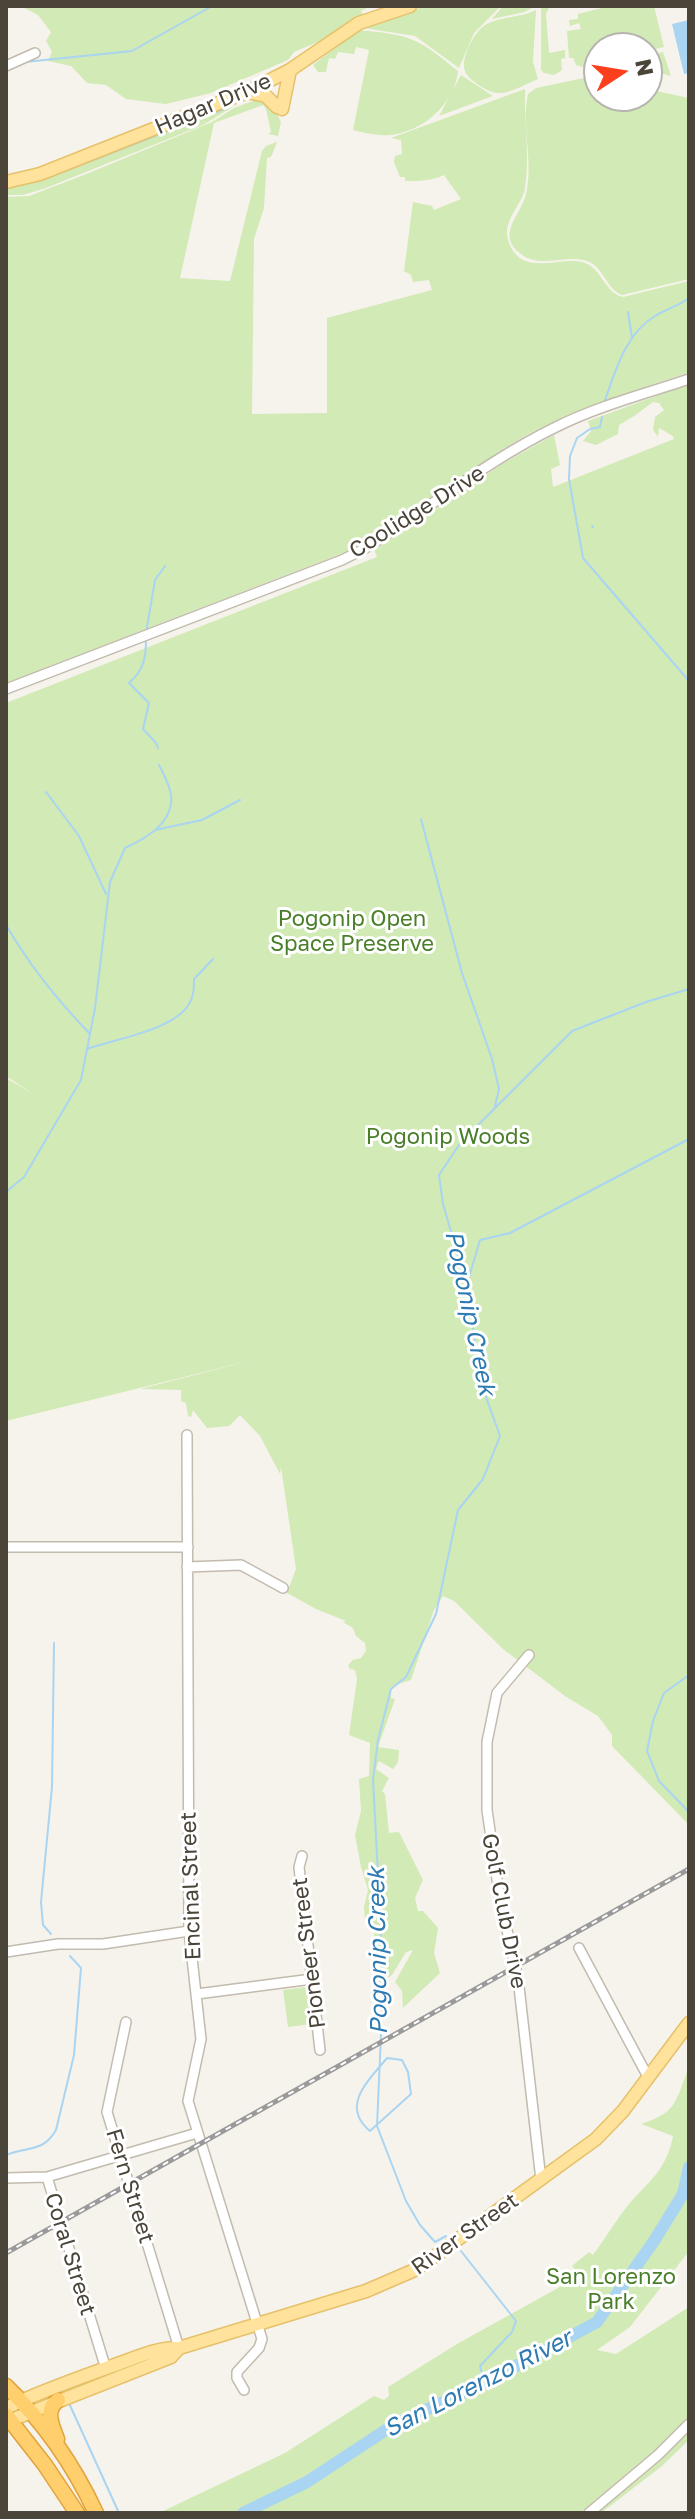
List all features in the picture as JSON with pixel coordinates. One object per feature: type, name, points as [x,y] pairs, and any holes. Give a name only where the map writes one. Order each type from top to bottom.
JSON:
[{"type":"highway","points":[[6,2386],[26,2406],[63,2454],[96,2513]]},
{"type":"highway","points":[[58,2400],[50,2414],[63,2454]]},
{"type":"highway","points":[[7,2416],[77,2513]]},
{"type":"main road","name":"Hagar Drive","points":[[6,182],[40,174],[247,92],[290,70],[352,26],[376,15],[410,6]]},
{"type":"main road","points":[[279,104],[290,70]]},
{"type":"main road","points":[[270,81],[279,104]]},
{"type":"main road","points":[[247,92],[266,96],[279,104]]},
{"type":"main road","name":"River Street","points":[[7,2416],[106,2369],[160,2350],[179,2348],[366,2291],[417,2269],[596,2139],[623,2111],[689,2023]]},
{"type":"main road","name":"River Street","points":[[26,2406],[58,2400],[171,2357],[179,2348]]},
{"type":"street","points":[[6,66],[35,53]]},
{"type":"street","name":"Coolidge Drive","points":[[6,689],[342,560],[552,429],[689,379]]},
{"type":"street","name":"Encinal Street","points":[[187,1435],[189,1931],[201,2039],[188,2101],[257,2325]]},
{"type":"street","points":[[6,1547],[188,1547]]},
{"type":"street","points":[[187,1567],[241,1565],[283,1588]]},
{"type":"street","name":"Golf Club Drive","points":[[529,1655],[497,1693],[487,1742],[487,1810],[500,1900],[518,1978],[541,2180]]},
{"type":"street","name":"Pioneer Street","points":[[302,1856],[299,1867],[320,2050]]},
{"type":"street","points":[[6,1952],[58,1944],[103,1944],[189,1931]]},
{"type":"street","points":[[579,1948],[648,2077]]},
{"type":"street","points":[[197,1994],[312,1979]]},
{"type":"street","name":"Fern Street","points":[[126,2022],[107,2112],[179,2348]]},
{"type":"street","points":[[47,2177],[197,2133]]},
{"type":"street","name":"Coral Street","points":[[6,2178],[47,2177],[106,2369]]},
{"type":"street","points":[[244,2390],[237,2372],[261,2345],[257,2325]]},
{"type":"street","points":[[589,2513],[650,2462],[689,2424]]},
{"type":"green space","points":[[20,6],[371,6],[361,11],[363,15],[325,39],[294,52],[288,60],[211,93],[166,104],[126,99],[106,85],[87,83],[71,66],[48,61],[52,52],[46,41],[51,32],[38,15]]},
{"type":"green space","points":[[429,6],[501,6],[474,33],[459,68],[415,36],[364,28],[399,13]]},
{"type":"green space","points":[[503,6],[535,6],[525,12],[492,19]]},
{"type":"green space","points":[[541,6],[550,6],[546,14],[549,53],[565,50],[565,58],[561,59],[562,70],[554,75],[541,70]]},
{"type":"green space","points":[[610,6],[654,6],[660,32],[583,32],[583,67],[569,58],[567,31],[581,29],[579,23],[570,26],[569,20],[578,19],[578,14]]},
{"type":"green space","points":[[536,10],[533,62],[538,79],[502,93],[493,92],[472,80],[465,71],[464,62],[478,31],[493,21]]},
{"type":"green space","points":[[359,30],[413,40],[458,71],[456,83],[444,105],[425,122],[402,133],[380,135],[353,130],[369,50],[356,47],[354,54],[338,52],[335,59],[329,58],[326,72],[318,72],[313,65]]},
{"type":"green space","points":[[663,52],[671,76],[663,74]]},
{"type":"green space","points":[[461,75],[493,96],[439,116]]},
{"type":"green space","points":[[583,78],[583,112],[663,112],[663,92],[689,98],[689,279],[622,295],[587,261],[536,260],[521,254],[514,247],[510,232],[528,182],[526,106],[528,94],[536,88]]},
{"type":"green space","points":[[525,89],[525,188],[508,227],[507,237],[511,248],[518,257],[528,262],[575,261],[589,265],[611,291],[623,297],[689,281],[689,372],[602,402],[538,429],[496,454],[389,528],[343,553],[6,683],[6,197],[29,196],[89,173],[212,122],[234,108],[258,99],[273,105],[281,122],[278,136],[268,134],[271,132],[263,105],[214,123],[180,278],[230,281],[262,151],[277,142],[271,157],[267,158],[264,208],[254,239],[252,414],[327,413],[327,318],[432,290],[429,280],[413,282],[411,275],[404,271],[413,202],[432,206],[434,210],[461,199],[444,175],[420,181],[405,181],[405,177],[400,177],[394,162],[395,156],[402,154],[401,140],[391,138]]},
{"type":"green space","points":[[234,106],[203,125],[46,188],[23,195],[6,195],[6,188],[40,180]]},
{"type":"green space","name":"Pogonip Woods","points":[[689,384],[689,1825],[612,1746],[612,1735],[598,1716],[565,1696],[503,1649],[454,1601],[443,1596],[434,1610],[411,1680],[390,1690],[391,1698],[395,1699],[378,1747],[399,1750],[398,1762],[393,1769],[379,1761],[376,1769],[389,1778],[382,1791],[385,1794],[389,1833],[399,1832],[423,1880],[415,1898],[418,1911],[423,1911],[438,1928],[434,1953],[440,1973],[403,2008],[402,1991],[395,1982],[413,1950],[406,1952],[392,1975],[379,1984],[373,1925],[365,1921],[368,1890],[355,1835],[361,1811],[359,1779],[369,1776],[370,1743],[349,1735],[357,1679],[355,1670],[348,1665],[361,1658],[366,1651],[365,1643],[356,1636],[353,1628],[343,1622],[346,1621],[287,1593],[296,1569],[281,1467],[280,1474],[260,1436],[240,1415],[229,1426],[207,1428],[193,1410],[191,1417],[188,1416],[186,1403],[181,1401],[181,1390],[140,1389],[265,1357],[6,1421],[6,1078],[32,1093],[6,1076],[6,703],[377,557],[374,550],[502,464],[554,435],[560,465],[551,469],[553,487],[674,439],[659,428],[658,437],[653,430],[655,417],[664,410],[659,403],[653,402],[619,425],[618,434],[596,445],[583,441],[591,431],[588,421]]},
{"type":"green space","points":[[306,1987],[311,2024],[288,2027],[283,1990]]},
{"type":"green space","name":"San Lorenzo Park","points":[[687,2072],[689,2251],[630,2327],[597,2350],[616,2354],[689,2307],[689,2440],[662,2466],[601,2513],[159,2513],[285,2453],[374,2396],[384,2400],[389,2396],[388,2387],[457,2344],[567,2283],[577,2272],[572,2266],[589,2252],[593,2255],[665,2161],[673,2136],[641,2124],[661,2116],[672,2106]]},
{"type":"water","points":[[689,20],[689,73],[684,74],[672,24]]},
{"type":"waterway","points":[[25,62],[132,51],[212,6]]},
{"type":"waterway","points":[[88,162],[224,109]]},
{"type":"waterway","points":[[604,403],[622,355],[636,333],[655,316],[689,298]]},
{"type":"waterway","points":[[628,312],[632,338]]},
{"type":"waterway","points":[[602,417],[600,427],[590,429],[577,438],[570,456],[569,479],[583,558],[689,681]]},
{"type":"waterway","points":[[146,633],[155,580],[165,566]]},
{"type":"waterway","points":[[146,639],[143,663],[129,683],[149,703],[143,729],[158,748]]},
{"type":"waterway","points":[[6,1192],[24,1177],[81,1080],[95,1008],[110,882],[125,848],[154,831],[166,818],[171,803],[168,783],[159,765]]},
{"type":"waterway","points":[[46,792],[79,836],[106,894]]},
{"type":"waterway","points":[[155,830],[202,820],[240,800]]},
{"type":"waterway","points":[[421,819],[462,973],[492,1059],[499,1089],[495,1106]]},
{"type":"waterway","points":[[6,925],[45,982],[90,1034]]},
{"type":"waterway","points":[[87,1049],[171,1021],[189,1004],[194,979],[213,959]]},
{"type":"waterway","name":"Pogonip Creek","points":[[446,2236],[435,2242],[420,2225],[406,2201],[377,2126],[382,2011],[373,1780],[378,1740],[391,1689],[406,1677],[436,1614],[458,1510],[483,1479],[500,1436],[481,1383],[467,1287],[443,1204],[439,1175],[461,1142],[572,1031],[689,989]]},
{"type":"waterway","points":[[467,1284],[480,1240],[510,1233],[689,1139]]},
{"type":"waterway","points":[[51,1934],[43,1925],[41,1902],[52,1787],[54,1643]]},
{"type":"waterway","points":[[689,1675],[664,1693],[653,1721],[647,1751],[659,1781],[689,1812]]},
{"type":"waterway","points":[[6,2155],[40,2146],[56,2130],[74,2055],[81,1968],[70,1956]]},
{"type":"waterway","name":"Pogonip Creek","points":[[387,2058],[402,2060],[408,2072],[411,2094],[370,2131],[361,2122],[357,2103],[365,2085],[387,2058]]},
{"type":"waterway","name":"San Lorenzo River","points":[[243,2513],[307,2482],[395,2424],[479,2386],[597,2322],[683,2194],[689,2167]]},
{"type":"waterway","name":"Pogonip Creek","points":[[461,2251],[516,2321],[512,2332],[480,2366],[479,2386]]},
{"type":"waterway","points":[[68,2401],[119,2513]]},
{"type":"railway","points":[[6,2253],[689,1869]]},
{"type":"park label","name":"Pogonip Open Space Preserve","points":[[352,932]]}]
